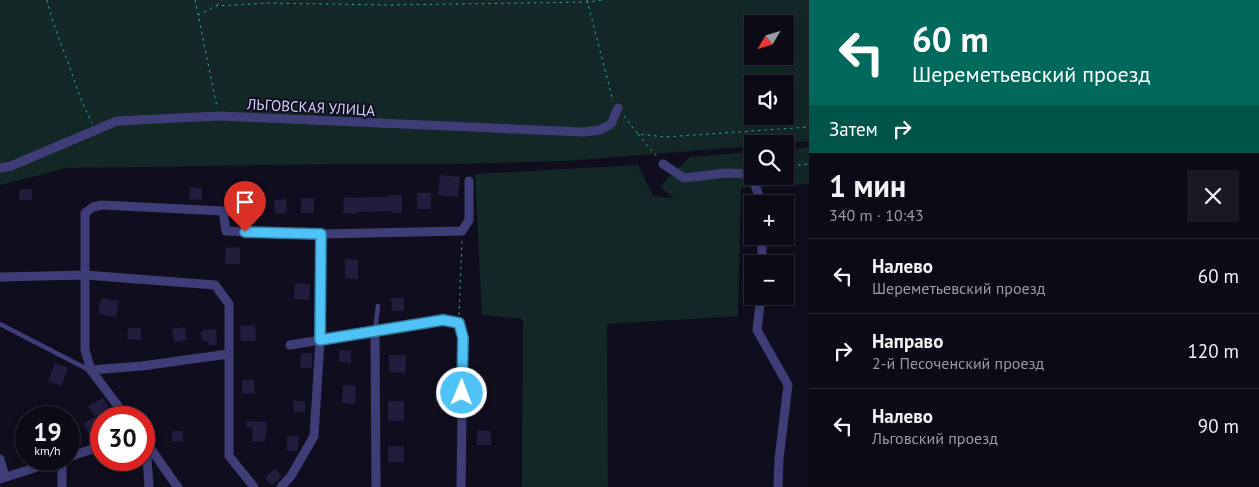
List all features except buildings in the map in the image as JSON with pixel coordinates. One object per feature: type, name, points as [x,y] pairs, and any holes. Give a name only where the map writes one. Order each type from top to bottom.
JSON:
[{"type":"street","name":"ЛЬГОВСКАЯ УЛИЦА","points":[[0,168],[11,166],[117,121],[219,116],[583,132],[600,130],[611,124],[618,108]]},
{"type":"street","points":[[663,164],[684,178],[726,173],[751,174],[759,195]]},
{"type":"street","points":[[118,406],[91,370],[85,350],[85,214],[93,207],[102,205],[223,211],[226,231],[321,234],[462,231],[469,220],[469,180]]},
{"type":"street","points":[[280,487],[291,476],[314,436],[320,340],[321,234]]},
{"type":"street","points":[[0,276],[85,275],[215,285],[229,304],[229,456],[254,487]]},
{"type":"street","points":[[760,305],[757,330],[788,385],[779,459],[778,487]]},
{"type":"street","points":[[290,345],[443,320],[459,323],[463,338],[461,487]]},
{"type":"street","points":[[375,332],[376,487]]},
{"type":"street","points":[[91,370],[142,366],[228,354]]},
{"type":"street","points":[[155,455],[178,487]]},
{"type":"street","points":[[0,460],[3,478],[25,471]]},
{"type":"street","points":[[61,471],[62,487]]},
{"type":"street","points":[[148,471],[149,487]]},
{"type":"lane","points":[[375,332],[378,306]]},
{"type":"lane","points":[[0,324],[91,370]]},
{"type":"path","points":[[46,0],[86,111],[96,130]]},
{"type":"path","points":[[195,0],[219,116]]},
{"type":"path","points":[[198,15],[216,6],[222,0]]},
{"type":"path","points":[[216,6],[270,3],[389,6],[603,0]]},
{"type":"path","points":[[588,1],[614,103],[663,164]]},
{"type":"path","points":[[638,134],[665,138],[809,127]]},
{"type":"path","points":[[794,165],[809,164]]},
{"type":"path","points":[[459,323],[462,231]]},
{"type":"green space","points":[[0,0],[809,0],[809,141],[794,142],[794,135],[744,135],[744,147],[567,161],[67,168],[0,185]]},
{"type":"green space","points":[[809,147],[809,184],[794,185],[794,148]]},
{"type":"green space","points":[[744,153],[744,185],[792,185],[741,188],[738,316],[607,324],[608,487],[522,487],[523,319],[482,315],[475,174],[638,165],[653,196],[673,198],[660,186],[690,157]]},
{"type":"route","points":[[245,232],[321,234],[320,340],[443,320],[459,323],[463,338],[462,393]]}]
